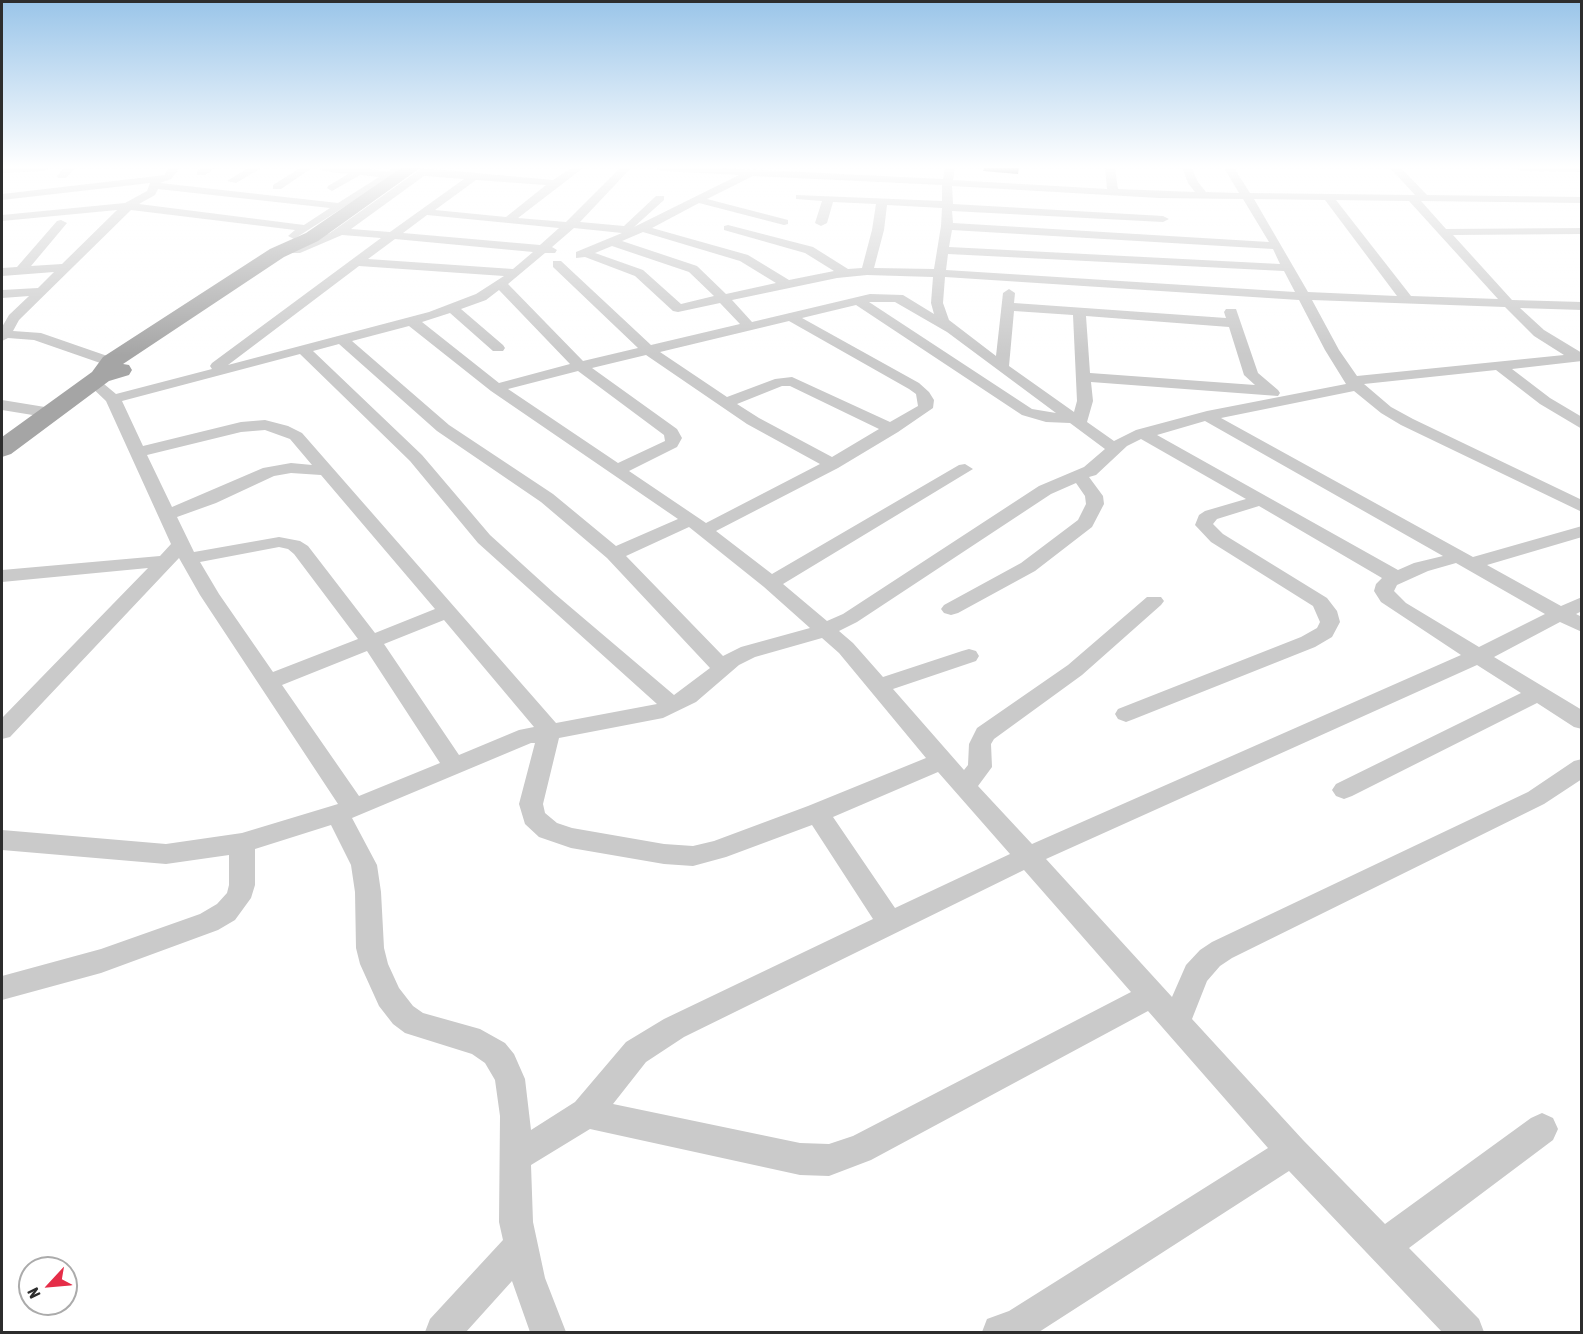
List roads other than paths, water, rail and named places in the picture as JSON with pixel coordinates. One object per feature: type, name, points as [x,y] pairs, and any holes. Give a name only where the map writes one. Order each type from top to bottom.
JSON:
[{"type":"main road","points":[[2,449],[102,373],[130,364],[300,241],[318,230]]},
{"type":"street","points":[[20,271],[56,230]]},
{"type":"street","points":[[2,335],[14,318],[104,230]]},
{"type":"street","points":[[247,230],[300,241],[319,242],[340,231],[544,248],[581,254],[639,273],[678,308],[844,272],[867,270],[1302,296],[1581,306]]},
{"type":"street","points":[[300,241],[312,230]]},
{"type":"street","points":[[209,373],[299,303],[401,230]]},
{"type":"street","points":[[509,279],[564,230]]},
{"type":"street","points":[[113,399],[321,344],[342,332],[412,321],[453,309],[509,279],[612,242],[632,230]]},
{"type":"street","points":[[639,230],[744,258],[786,284]]},
{"type":"street","points":[[736,230],[809,250],[844,272]]},
{"type":"street","points":[[867,270],[878,230]]},
{"type":"street","points":[[946,230],[939,273],[938,311],[950,329]]},
{"type":"street","points":[[1017,230],[1277,246]]},
{"type":"street","points":[[1110,230],[1112,236]]},
{"type":"street","points":[[1168,230],[1172,240]]},
{"type":"street","points":[[1268,230],[1332,350],[1355,383],[1386,410],[1407,422],[1581,507]]},
{"type":"street","points":[[1354,230],[1407,300]]},
{"type":"street","points":[[1443,232],[1581,231]]},
{"type":"street","points":[[1443,232],[1539,333],[1579,357]]},
{"type":"street","points":[[612,242],[687,266],[749,327]]},
{"type":"street","points":[[744,258],[779,242]]},
{"type":"street","points":[[944,249],[1289,268]]},
{"type":"street","points":[[359,262],[509,279],[580,366],[666,427],[674,438],[671,444],[663,450],[617,470]]},
{"type":"street","points":[[2,272],[67,267]]},
{"type":"street","points":[[547,267],[648,350],[725,403],[832,464]]},
{"type":"street","points":[[1002,367],[1009,307],[1008,277]]},
{"type":"street","points":[[2,294],[42,291]]},
{"type":"street","points":[[1223,292],[1251,375],[1277,395]]},
{"type":"street","points":[[496,388],[580,366],[859,301],[879,297],[898,298],[950,329],[1114,448]]},
{"type":"street","points":[[859,301],[1027,412],[1076,421]]},
{"type":"street","points":[[1009,307],[1235,323]]},
{"type":"street","points":[[453,309],[498,348]]},
{"type":"street","points":[[1076,421],[1085,406],[1079,312]]},
{"type":"street","points":[[614,554],[698,525],[832,464],[925,408],[926,400],[922,392],[791,317]]},
{"type":"street","points":[[412,321],[496,388],[698,525],[771,583],[854,655],[942,761],[1029,855],[1176,1023],[1292,1151],[1466,1332]]},
{"type":"street","points":[[342,332],[443,428],[547,498],[614,554],[722,668]]},
{"type":"street","points":[[2,335],[36,336],[102,373],[185,551],[210,595],[269,682],[346,811],[364,865],[368,892],[370,948],[374,964],[389,997],[403,1015],[415,1024],[480,1043],[495,1053],[503,1064],[510,1079],[516,1156],[516,1211],[520,1246],[528,1278],[548,1332]]},
{"type":"street","points":[[303,349],[416,458],[484,539],[548,598],[673,706]]},
{"type":"street","points":[[2,840],[166,854],[243,843],[346,811],[527,736],[550,730],[634,718],[673,706],[709,681],[722,668],[748,652],[826,630],[868,607],[1045,490],[1080,476],[1098,465],[1114,448],[1142,433],[1277,395],[1498,365],[1579,357]]},
{"type":"street","points":[[1498,365],[1545,401],[1581,424]]},
{"type":"street","points":[[1084,377],[1277,395]]},
{"type":"street","points":[[725,403],[780,382],[792,381],[892,429]]},
{"type":"street","points":[[2,405],[51,413]]},
{"type":"street","points":[[1207,416],[1581,626]]},
{"type":"street","points":[[138,452],[216,432],[265,425],[282,429],[296,436],[550,730]]},
{"type":"street","points":[[1142,433],[1397,578]]},
{"type":"street","points":[[167,515],[210,499],[268,472],[291,468],[328,471]]},
{"type":"street","points":[[771,583],[965,469]]},
{"type":"street","points":[[951,609],[1028,567],[1086,523],[1095,504],[1094,496],[1080,476]]},
{"type":"street","points":[[1126,714],[1308,642],[1325,632],[1330,622],[1327,611],[1320,602],[1216,538],[1204,525],[1206,519],[1211,515],[1262,500]]},
{"type":"street","points":[[1581,531],[1465,560],[1421,567],[1386,584],[1384,591],[1388,598],[1581,721]]},
{"type":"street","points":[[2,731],[166,561],[185,551],[270,542],[294,545],[302,550],[371,642],[453,765]]},
{"type":"street","points":[[2,576],[166,561]]},
{"type":"street","points":[[965,786],[980,767],[980,744],[985,734],[1075,670],[1154,601]]},
{"type":"street","points":[[516,1156],[566,1128],[586,1113],[636,1052],[648,1043],[1029,855],[1478,656],[1581,603]]},
{"type":"street","points":[[269,682],[448,611]]},
{"type":"street","points":[[879,686],[969,656]]},
{"type":"street","points":[[1344,790],[1538,694]]},
{"type":"street","points":[[550,730],[531,804],[534,818],[548,830],[571,838],[664,854],[693,856],[717,850],[817,813],[942,761]]},
{"type":"street","points":[[1176,1023],[1196,974],[1210,958],[1222,950],[1503,815],[1536,798],[1581,767]]},
{"type":"street","points":[[817,813],[890,923]]},
{"type":"street","points":[[2,988],[101,961],[209,922],[226,912],[238,898],[242,885],[243,843]]},
{"type":"street","points":[[586,1113],[800,1159],[829,1160],[860,1149],[1152,995]]},
{"type":"street","points":[[1383,1246],[1542,1129]]},
{"type":"street","points":[[1000,1332],[1019,1325],[1292,1151]]},
{"type":"street","points":[[443,1332],[520,1246]]}]
